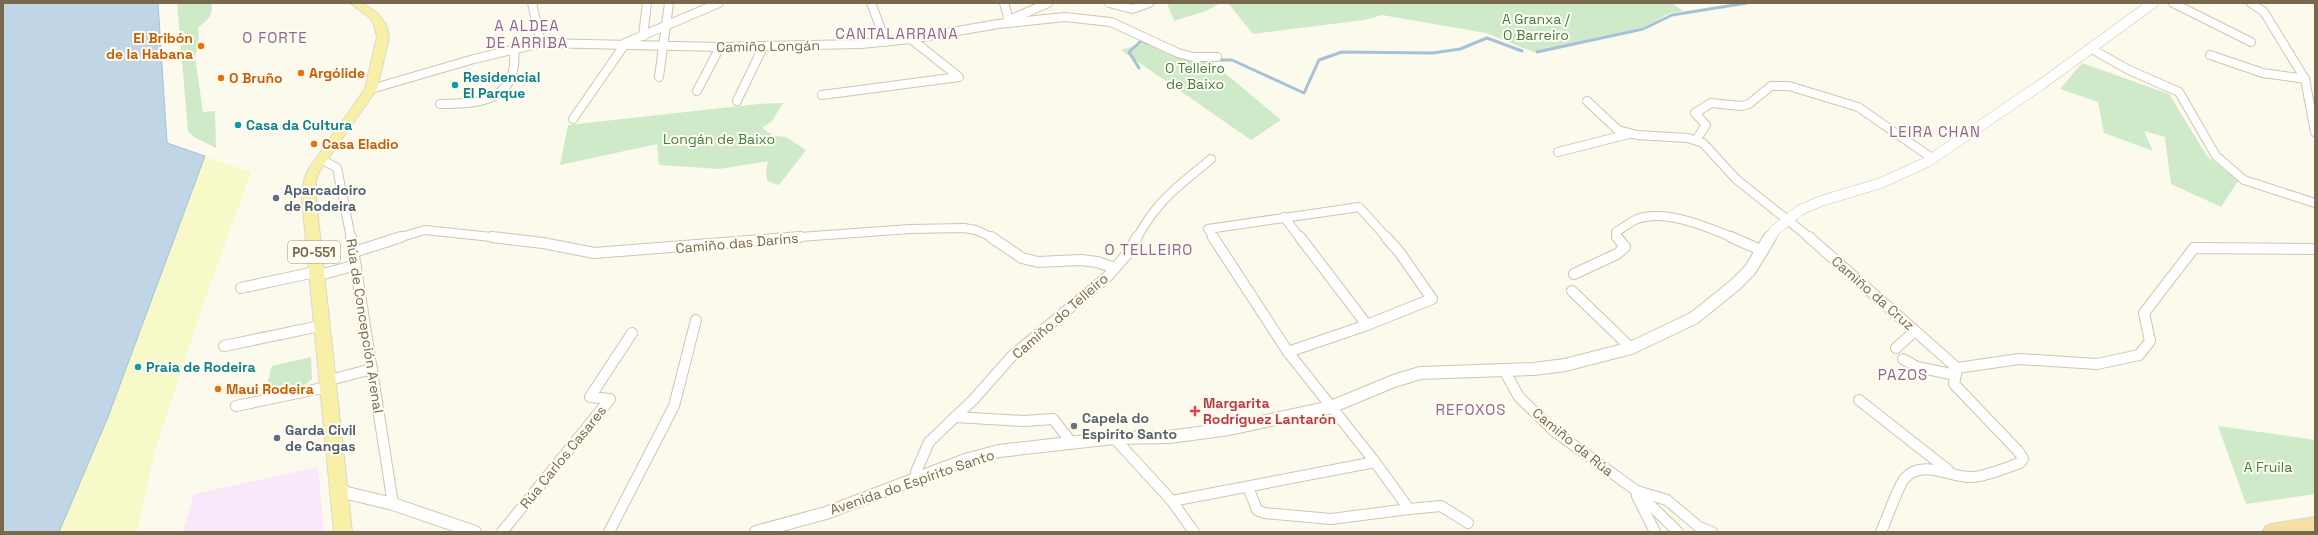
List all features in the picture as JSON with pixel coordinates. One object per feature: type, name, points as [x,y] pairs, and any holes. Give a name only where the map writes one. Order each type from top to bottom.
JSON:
[{"type":"highway","points":[[2271,532],[2315,525]]},
{"type":"main road","name":"PO-551","points":[[343,532],[320,326],[309,192],[310,180],[321,159],[371,89],[382,37],[380,24],[373,15],[355,3]]},
{"type":"street","points":[[532,3],[541,43]]},
{"type":"street","points":[[643,36],[647,3]]},
{"type":"street","points":[[659,77],[669,3]]},
{"type":"street","points":[[573,119],[624,44],[719,3]]},
{"type":"street","points":[[870,3],[886,42]]},
{"type":"street","points":[[1004,3],[1009,20]]},
{"type":"street","points":[[1109,3],[1132,9],[1149,3]]},
{"type":"street","name":"Avenida do Espírito Santo","points":[[756,532],[826,513],[966,460],[999,451],[1114,438],[1169,437],[1229,429],[1331,407],[1394,381],[1420,373],[1504,370],[1565,365],[1631,348],[1694,318],[1736,285],[1750,270],[1775,230],[1800,210],[1821,201],[1881,184],[1932,158],[2039,86],[2152,3]]},
{"type":"street","points":[[2173,3],[2251,42]]},
{"type":"street","points":[[2251,3],[2264,12],[2305,79],[2315,132]]},
{"type":"street","points":[[998,24],[1043,4]]},
{"type":"street","name":"Camiño Longán","points":[[371,89],[514,48],[541,43],[624,44],[720,48],[886,42],[998,24],[1065,17],[1097,19],[1121,25],[1178,53],[1193,57],[1217,57]]},
{"type":"street","points":[[822,95],[956,79],[958,77],[911,39]]},
{"type":"street","points":[[737,101],[763,47]]},
{"type":"street","points":[[440,104],[472,104],[495,96],[513,78],[517,63],[514,48]]},
{"type":"street","points":[[697,91],[720,48]]},
{"type":"street","points":[[2090,48],[2129,70],[2179,92],[2216,156],[2244,180],[2315,203]]},
{"type":"street","points":[[2210,55],[2263,73],[2305,79]]},
{"type":"street","points":[[1587,101],[1618,130],[1630,133],[1696,140],[1706,125],[1695,113],[1711,103],[1741,106],[1749,104],[1771,86],[1789,86],[1858,107],[1932,158]]},
{"type":"street","points":[[1558,152],[1630,133]]},
{"type":"street","name":"Camiño da Cruz","points":[[1696,140],[1703,143],[1736,178],[1788,219],[1915,331],[1956,371]]},
{"type":"street","name":"Rúa de Concepción Arenal","points":[[321,159],[337,168],[354,252],[393,504]]},
{"type":"street","name":"Camiño do Telleiro","points":[[919,478],[916,472],[929,442],[955,417],[1012,356],[1098,286],[1130,252],[1148,217],[1160,202],[1212,159]]},
{"type":"street","points":[[1288,352],[1367,325],[1432,299],[1400,253],[1359,207],[1208,229],[1288,352],[1375,462],[1409,509]]},
{"type":"street","points":[[1574,274],[1617,254],[1625,247],[1617,239],[1616,232],[1637,220],[1658,215],[1705,226],[1762,251]]},
{"type":"street","points":[[1284,217],[1367,325]]},
{"type":"street","name":"Camiño das Daríns","points":[[354,252],[425,230],[542,244],[594,253],[910,229],[964,228],[976,230],[986,234],[1022,258],[1038,262],[1081,260],[1097,262],[1115,268]]},
{"type":"street","points":[[1903,359],[1917,367],[1956,371],[2019,358],[2097,364],[2139,355],[2150,341],[2144,313],[2194,248],[2314,246]]},
{"type":"street","points":[[241,288],[356,265]]},
{"type":"street","points":[[1572,291],[1631,348]]},
{"type":"street","points":[[609,532],[674,406],[696,320]]},
{"type":"street","points":[[224,346],[320,326]]},
{"type":"street","points":[[1896,348],[1915,331]]},
{"type":"street","name":"Rúa Carlos Casares","points":[[502,532],[610,399],[590,396],[632,333]]},
{"type":"street","points":[[236,406],[327,384],[372,369]]},
{"type":"street","name":"Camiño da Rúa","points":[[1504,370],[1519,397],[1554,430],[1634,490]]},
{"type":"street","points":[[1881,532],[1905,478],[1920,470],[1935,469],[1964,477],[1974,477],[2020,463],[2023,458],[1954,384],[1956,371]]},
{"type":"street","points":[[1859,400],[1952,473]]},
{"type":"street","points":[[955,417],[1024,421],[1053,419],[1072,443]]},
{"type":"street","points":[[1114,438],[1127,454],[1172,501],[1194,532]]},
{"type":"street","points":[[1127,454],[1134,438]]},
{"type":"street","points":[[1172,501],[1375,462]]},
{"type":"street","points":[[1248,487],[1257,510],[1264,513],[1331,519],[1441,506],[1468,523]]},
{"type":"street","points":[[1634,490],[1654,532]]},
{"type":"street","points":[[1634,490],[1678,532]]},
{"type":"street","points":[[1634,490],[1666,500],[1700,527],[1712,532]]},
{"type":"street","points":[[339,491],[393,504],[475,532]]},
{"type":"shaded area","points":[[318,467],[324,532],[183,532],[194,494]]},
{"type":"green space","points":[[177,3],[211,3],[211,14],[198,28],[199,38],[195,58],[203,112],[215,111],[216,148],[194,137],[188,131]]},
{"type":"green space","points":[[1167,3],[1221,3],[1206,11],[1174,21]]},
{"type":"green space","name":"A Granxa / O Barreiro","points":[[1228,3],[1672,3],[1683,11],[1670,13],[1644,27],[1533,52],[1486,33],[1382,15],[1364,20],[1253,34]]},
{"type":"green space","name":"O Telleiro de Baixo","points":[[1151,41],[1206,57],[1281,120],[1251,140],[1121,50]]},
{"type":"green space","points":[[2082,63],[2169,94],[2207,156],[2238,181],[2221,207],[2171,184],[2165,137],[2144,131],[2153,151],[2104,133],[2098,102],[2060,89]]},
{"type":"green space","name":"Longán de Baixo","points":[[783,103],[772,121],[762,128],[774,136],[786,137],[806,150],[779,185],[767,181],[766,170],[768,161],[719,169],[659,165],[657,144],[560,165],[568,125],[758,104]]},
{"type":"green space","points":[[311,357],[312,379],[303,386],[265,393],[272,366]]},
{"type":"green space","name":"A Fruila","points":[[2218,426],[2315,440],[2315,494],[2246,504]]},
{"type":"sand","name":"Praia de Rodeira","points":[[183,149],[251,172],[202,308],[155,450],[137,532],[24,532]]},
{"type":"water","points":[[3,3],[158,3],[167,143],[205,156],[108,417],[59,532],[3,532]]},
{"type":"waterway","points":[[1537,52],[1643,29],[1672,15],[1747,3]]},
{"type":"waterway","points":[[1216,60],[1232,60],[1304,93],[1319,60],[1342,52],[1433,53],[1460,49],[1487,38],[1522,51]]},
{"type":"waterway","points":[[1139,68],[1129,52],[1141,41],[1150,44]]},
{"type":"place","name":"El Bribón de la Habana","points":[[201,46]]},
{"type":"place","name":"Argólide","points":[[301,73]]},
{"type":"place","name":"O Bruño","points":[[221,78]]},
{"type":"place","name":"Residencial El Parque","points":[[455,85]]},
{"type":"place","name":"Casa da Cultura","points":[[238,125]]},
{"type":"place","name":"Casa Eladio","points":[[314,144]]},
{"type":"place","name":"Aparcadoiro de Rodeira","points":[[276,198]]},
{"type":"place","name":"Praia de Rodeira","points":[[138,367]]},
{"type":"place","name":"Maui Rodeira","points":[[218,389]]},
{"type":"place","name":"Margarita Rodríguez Lantarón","points":[[1195,411]]},
{"type":"place","name":"Capela do Espiríto Santo","points":[[1074,426]]},
{"type":"place","name":"Garda Civil de Cangas","points":[[277,438]]},
{"type":"district","name":"CANTALARRANA","points":[[897,33]]},
{"type":"district","name":"A ALDEA DE ARRIBA","points":[[527,34]]},
{"type":"district","name":"O FORTE","points":[[275,37]]},
{"type":"district","name":"LEIRA CHAN","points":[[1935,131]]},
{"type":"district","name":"O TELLEIRO","points":[[1149,249]]},
{"type":"district","name":"PAZOS","points":[[1903,374]]},
{"type":"district","name":"REFOXOS","points":[[1471,409]]}]
